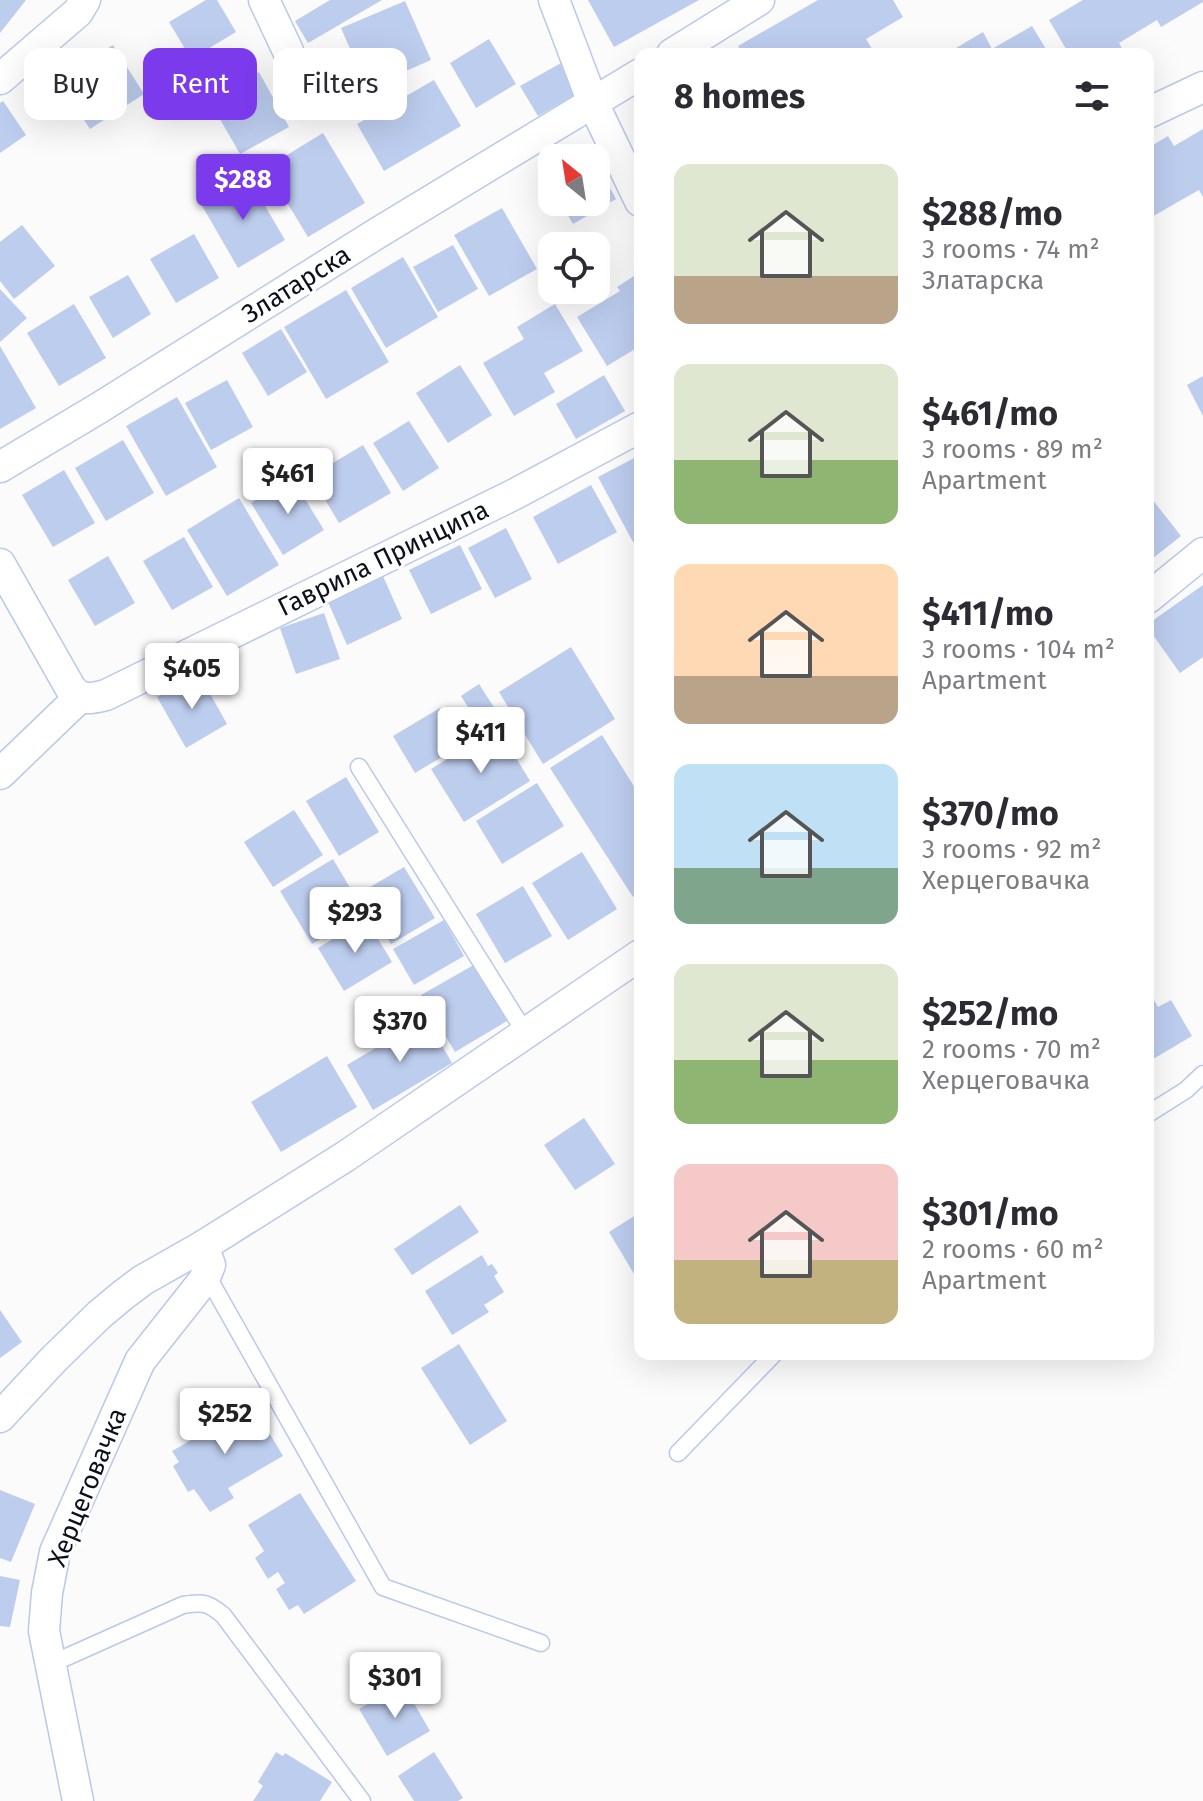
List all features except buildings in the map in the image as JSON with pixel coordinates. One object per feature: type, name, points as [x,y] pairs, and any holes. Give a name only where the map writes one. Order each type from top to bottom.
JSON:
[{"type":"street","points":[[0,79],[78,12],[85,0]]},
{"type":"street","points":[[264,0],[287,48]]},
{"type":"street","points":[[554,0],[593,103],[634,188]]},
{"type":"street","points":[[682,48],[759,0]]},
{"type":"street","name":"Златарска","points":[[0,467],[634,78]]},
{"type":"street","points":[[1154,110],[1203,87]]},
{"type":"street","name":"Гаврила Принципа","points":[[80,697],[91,699],[106,695],[513,495],[634,430]]},
{"type":"street","points":[[1154,593],[1203,553]]},
{"type":"street","points":[[0,564],[71,689],[80,697],[0,774]]},
{"type":"street","points":[[0,1417],[99,1315],[143,1280],[346,1156],[634,959]]},
{"type":"street","points":[[203,1246],[210,1265],[204,1280]]},
{"type":"street","name":"Херцеговачка","points":[[78,1801],[44,1631],[55,1552],[140,1361],[204,1280]]},
{"type":"lane","points":[[359,767],[526,1034]]},
{"type":"lane","points":[[1154,1110],[1186,1090],[1203,1074]]},
{"type":"lane","points":[[204,1280],[213,1286],[383,1587],[541,1643]]},
{"type":"lane","points":[[678,1453],[768,1360]]},
{"type":"lane","points":[[51,1664],[183,1605],[207,1603],[223,1615],[362,1801]]}]
